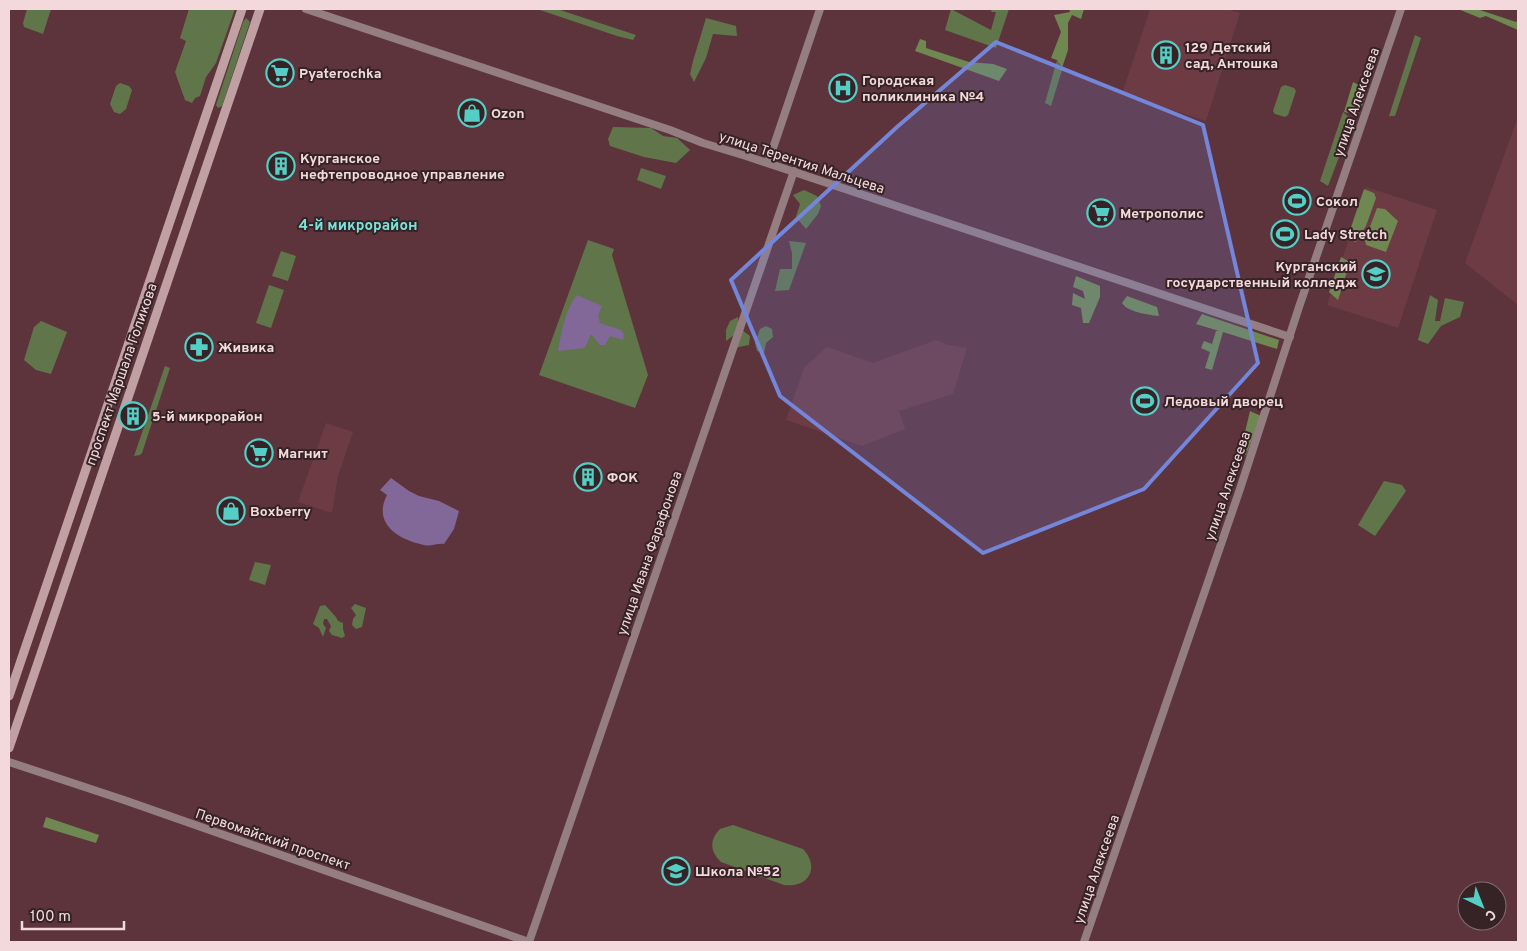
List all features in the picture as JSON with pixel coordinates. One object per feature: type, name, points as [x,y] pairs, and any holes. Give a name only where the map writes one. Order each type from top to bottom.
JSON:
[{"type":"main road","name":"проспект Маршала Голикова","points":[[9,696],[242,9]]},
{"type":"main road","name":"проспект Маршала Голикова","points":[[9,748],[260,9]]},
{"type":"main road","points":[[206,113],[223,118]]},
{"type":"main road","points":[[173,212],[190,217]]},
{"type":"street","name":"улица Терентия Мальцева","points":[[306,9],[703,143],[1290,337]]},
{"type":"street","points":[[768,163],[820,9]]},
{"type":"street","name":"улица Алексеева","points":[[1084,942],[1237,498],[1402,9]]},
{"type":"street","name":"улица Ивана Фарафонова","points":[[529,942],[794,172]]},
{"type":"street","name":"Первомайский проспект","points":[[9,762],[134,803],[529,942]]},
{"type":"highlighted area","points":[[996,42],[1203,125],[1258,363],[1144,489],[983,553],[780,396],[731,280],[897,127]]},
{"type":"shaded area","points":[[1150,9],[1226,9],[1240,13],[1206,121],[1122,94]]},
{"type":"shaded area","points":[[1518,117],[1518,305],[1465,263]]},
{"type":"shaded area","name":"Курганский государственный колледж","points":[[1366,187],[1437,210],[1398,328],[1327,305]]},
{"type":"shaded area","points":[[577,295],[602,306],[598,316],[600,323],[621,330],[624,335],[623,340],[610,336],[605,345],[600,345],[591,334],[585,348],[558,351],[562,329]]},
{"type":"shaded area","points":[[936,340],[948,345],[967,348],[953,394],[899,411],[905,429],[862,446],[786,420],[804,368],[827,347],[873,363]]},
{"type":"shaded area","points":[[326,423],[353,432],[338,476],[332,513],[298,502]]},
{"type":"shaded area","points":[[391,478],[419,496],[439,501],[459,511],[454,529],[444,544],[427,545],[415,543],[397,535],[390,529],[383,514],[383,505],[387,495],[380,490]]},
{"type":"green space","points":[[27,9],[51,9],[43,34],[24,27],[23,23]]},
{"type":"green space","points":[[189,9],[235,9],[216,63],[206,77],[200,96],[195,98],[192,103],[185,100],[175,72],[186,41],[180,38]]},
{"type":"green space","points":[[537,9],[557,9],[636,35],[633,40],[617,36]]},
{"type":"green space","points":[[951,9],[991,30],[996,12],[991,12],[992,9],[1009,9],[996,48],[945,30]]},
{"type":"green space","points":[[1069,9],[1084,9],[1081,19],[1072,15],[1068,23],[1068,50],[1062,68],[1057,60],[1051,58],[1061,32],[1054,15],[1070,12]]},
{"type":"green space","points":[[1458,9],[1477,9],[1516,22],[1518,19],[1518,30],[1486,16],[1480,18]]},
{"type":"green space","points":[[246,18],[250,22],[222,106],[218,108],[216,105],[243,22]]},
{"type":"green space","points":[[706,18],[736,26],[737,36],[713,34],[706,58],[694,82],[690,74]]},
{"type":"green space","points":[[1415,35],[1421,38],[1395,116],[1389,116]]},
{"type":"green space","points":[[920,39],[926,41],[926,48],[969,62],[993,64],[1007,69],[999,81],[915,51]]},
{"type":"green space","points":[[1057,60],[1062,70],[1051,106],[1045,103]]},
{"type":"green space","points":[[1353,82],[1367,89],[1362,106],[1354,114],[1344,112]]},
{"type":"green space","points":[[120,83],[129,86],[132,90],[126,109],[120,114],[114,112],[110,104],[116,86]]},
{"type":"green space","points":[[1285,85],[1294,88],[1296,91],[1288,115],[1285,117],[1275,114],[1273,111],[1281,87]]},
{"type":"green space","points":[[1343,112],[1351,119],[1328,186],[1320,181]]},
{"type":"green space","points":[[613,127],[651,128],[663,136],[677,138],[690,150],[676,163],[644,157],[610,146],[608,139]]},
{"type":"green space","points":[[641,168],[666,176],[661,189],[637,180]]},
{"type":"green space","points":[[1364,189],[1374,193],[1376,198],[1366,226],[1356,242],[1347,239]]},
{"type":"green space","points":[[804,190],[817,196],[821,206],[818,214],[806,229],[796,217],[800,204],[793,195]]},
{"type":"green space","points":[[1377,208],[1385,209],[1398,221],[1386,252],[1366,245],[1365,240]]},
{"type":"green space","points":[[588,240],[614,249],[612,255],[648,375],[635,408],[539,375]]},
{"type":"green space","points":[[789,241],[806,243],[789,290],[775,291],[780,269],[792,269],[792,253]]},
{"type":"green space","points":[[281,251],[296,256],[288,281],[272,276]]},
{"type":"green space","points":[[1341,257],[1350,262],[1338,300],[1329,292]]},
{"type":"green space","points":[[1076,276],[1100,286],[1100,297],[1089,323],[1083,323],[1081,308],[1072,305],[1073,293],[1085,299],[1083,291],[1073,287]]},
{"type":"green space","points":[[269,285],[284,290],[271,328],[256,323]]},
{"type":"green space","points":[[1430,295],[1438,300],[1435,321],[1440,321],[1445,298],[1464,302],[1460,317],[1441,326],[1428,344],[1418,340]]},
{"type":"green space","points":[[1127,296],[1157,307],[1159,316],[1128,309],[1122,303]]},
{"type":"green space","points":[[1202,314],[1279,340],[1277,349],[1223,332],[1212,370],[1205,368],[1210,352],[1201,348],[1204,341],[1212,344],[1216,331],[1219,331],[1196,324]]},
{"type":"green space","points":[[738,317],[738,327],[750,336],[749,345],[734,348],[734,335],[726,341],[726,330],[730,321]]},
{"type":"green space","points":[[41,321],[67,332],[51,374],[36,370],[24,360],[34,327]]},
{"type":"green space","points":[[766,326],[772,329],[773,337],[766,343],[764,353],[757,351],[755,343],[760,329]]},
{"type":"green space","points":[[165,366],[170,368],[142,453],[134,456]]},
{"type":"green space","points":[[1250,411],[1261,416],[1246,455],[1240,453]]},
{"type":"green space","points":[[1384,481],[1402,485],[1406,491],[1375,536],[1358,525]]},
{"type":"green space","points":[[255,562],[271,565],[265,585],[249,580]]},
{"type":"green space","points":[[355,604],[366,608],[362,627],[356,629],[352,625],[356,615],[351,608]]},
{"type":"green space","points":[[325,605],[338,621],[343,623],[345,636],[342,638],[332,635],[329,631],[331,626],[327,619],[324,619],[323,624],[326,628],[323,637],[319,628],[313,624],[320,606]]},
{"type":"green space","points":[[46,817],[99,835],[96,843],[43,827]]},
{"type":"green space","points":[[733,825],[803,849],[811,863],[809,875],[800,883],[784,885],[721,862],[713,850],[714,837],[720,829]]},
{"type":"place","name":"129 Детский сад, Антошка","points":[[1166,55]]},
{"type":"place","name":"Pyaterochka","points":[[280,73]]},
{"type":"place","name":"Городская поликлиника №4","points":[[843,88]]},
{"type":"place","name":"Ozon","points":[[472,113]]},
{"type":"place","name":"Курганское нефтепроводное управление","points":[[281,166]]},
{"type":"place","name":"Сокол","points":[[1297,201]]},
{"type":"place","name":"Метрополис","points":[[1101,213]]},
{"type":"place","name":"Lady Stretch","points":[[1285,234]]},
{"type":"place","name":"Курганский государственный колледж","points":[[1376,274]]},
{"type":"place","name":"Живика","points":[[199,347]]},
{"type":"place","name":"Ледовый дворец","points":[[1145,401]]},
{"type":"place","name":"5-й микрорайон","points":[[133,416]]},
{"type":"place","name":"Магнит","points":[[259,453]]},
{"type":"place","name":"ФОК","points":[[588,477]]},
{"type":"place","name":"Boxberry","points":[[231,511]]},
{"type":"place","name":"Школа №52","points":[[676,871]]},
{"type":"district","name":"4-й микрорайон","points":[[358,225]]}]
